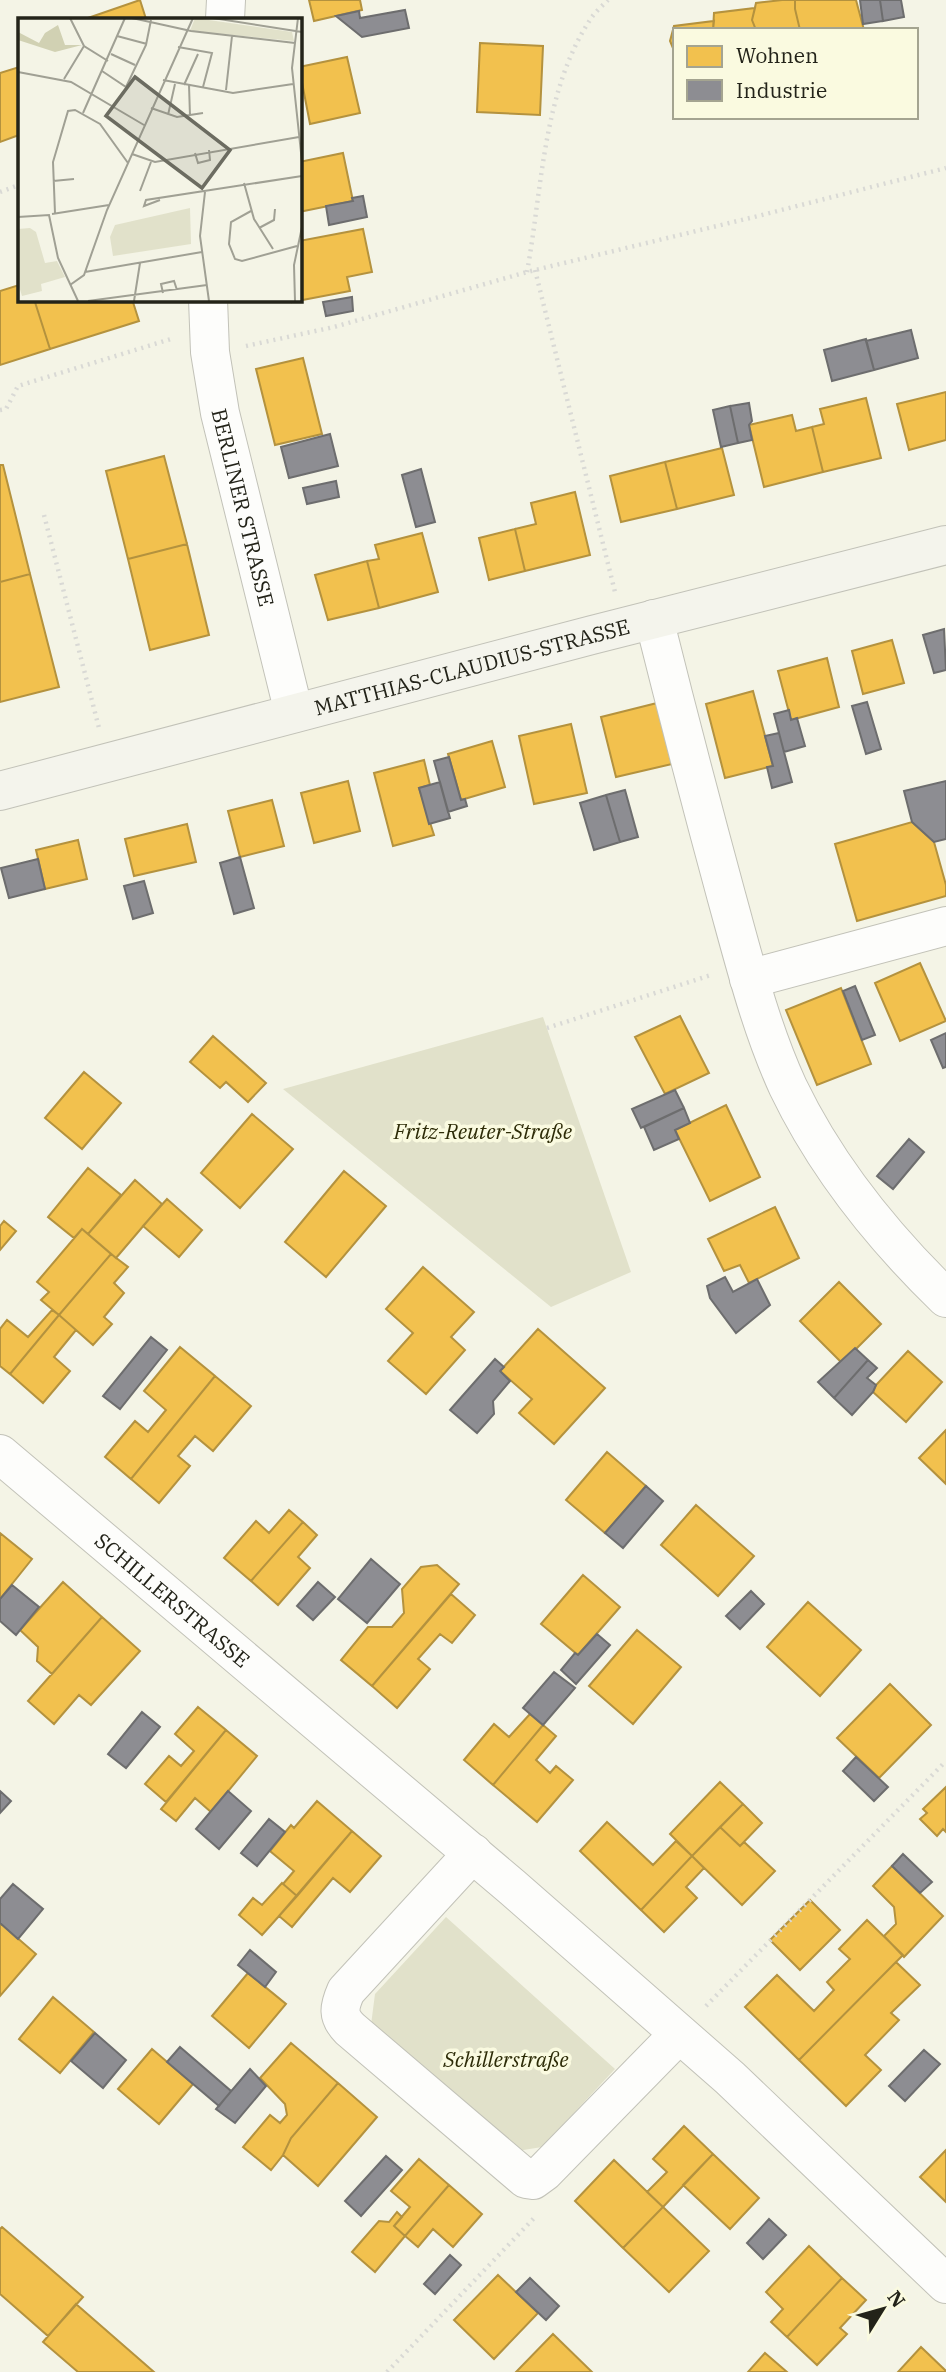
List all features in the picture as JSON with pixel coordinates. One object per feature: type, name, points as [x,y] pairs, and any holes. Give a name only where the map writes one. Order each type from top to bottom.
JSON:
[{"type":"street","points":[[225,18],[226,0]]},
{"type":"street","name":"BERLINER STRASSE","points":[[207,301],[196,344],[220,413],[294,713]]},
{"type":"street","name":"MATTHIAS-CLAUDIUS-STRASSE","points":[[0,790],[639,622],[946,545]]},
{"type":"street","points":[[639,622],[692,771],[747,972],[771,1046],[789,1088],[818,1141],[856,1197],[911,1265],[946,1298]]},
{"type":"street","points":[[747,972],[946,926]]},
{"type":"street","name":"SCHILLERSTRASSE","points":[[0,1454],[472,1853],[730,2078],[946,2284]]},
{"type":"street","points":[[472,1853],[346,1991],[339,2008],[340,2015],[350,2029],[526,2179],[533,2180],[544,2172],[679,2034]]},
{"type":"path","points":[[527,272],[556,97],[590,19],[608,0]]},
{"type":"path","points":[[0,410],[6,409],[18,386],[196,344],[334,327],[527,272],[946,168]]},
{"type":"path","points":[[0,192],[18,185]]},
{"type":"path","points":[[535,270],[639,622]]},
{"type":"path","points":[[44,515],[108,762]]},
{"type":"path","points":[[547,1028],[747,972]]},
{"type":"path","points":[[679,2034],[946,1761]]},
{"type":"path","points":[[387,2372],[535,2219],[540,2205],[533,2180]]},
{"type":"green space","name":"Fritz-Reuter-Straße","points":[[543,1017],[631,1272],[551,1307],[283,1089]]},
{"type":"green space","name":"Schillerstraße","points":[[446,1917],[615,2069],[542,2147],[511,2152],[371,2025],[375,1994]]},
{"type":"building: Wohnen","points":[[140,0],[146,18],[88,18]]},
{"type":"building: Wohnen","points":[[309,0],[360,0],[362,10],[314,21]]},
{"type":"building: Wohnen","points":[[795,0],[800,28],[755,28],[752,20],[756,3]]},
{"type":"building: Wohnen","points":[[795,0],[856,0],[863,28],[800,28]]},
{"type":"building: Wohnen","points":[[755,8],[752,20],[755,28],[713,28],[714,13]]},
{"type":"building: Wohnen","points":[[714,21],[713,28],[674,26]]},
{"type":"building: Wohnen","points":[[480,43],[543,46],[540,115],[477,112]]},
{"type":"building: Wohnen","points":[[347,57],[360,113],[310,124],[301,67]]},
{"type":"building: Wohnen","points":[[18,67],[18,135],[0,142],[0,73]]},
{"type":"building: Wohnen","points":[[343,153],[353,201],[301,212],[301,162]]},
{"type":"building: Wohnen","points":[[363,229],[372,272],[347,277],[350,291],[301,300],[301,241]]},
{"type":"building: Wohnen","points":[[18,285],[18,301],[35,301],[50,349],[0,365],[0,291]]},
{"type":"building: Wohnen","points":[[35,301],[133,301],[139,321],[50,349]]},
{"type":"building: Wohnen","points":[[303,358],[322,434],[275,445],[256,369]]},
{"type":"building: Wohnen","points":[[946,392],[946,440],[909,450],[897,404]]},
{"type":"building: Wohnen","points":[[866,398],[881,458],[823,472],[812,427],[824,424],[820,409]]},
{"type":"building: Wohnen","points":[[792,415],[796,431],[812,427],[823,472],[764,487],[749,425]]},
{"type":"building: Wohnen","points":[[722,448],[734,495],[677,509],[665,462]]},
{"type":"building: Wohnen","points":[[164,456],[187,544],[128,559],[106,471]]},
{"type":"building: Wohnen","points":[[665,462],[677,509],[621,522],[610,476]]},
{"type":"building: Wohnen","points":[[0,465],[3,465],[30,574],[0,582]]},
{"type":"building: Wohnen","points":[[575,492],[590,555],[525,571],[515,529],[536,524],[531,503]]},
{"type":"building: Wohnen","points":[[515,529],[525,571],[489,580],[479,538]]},
{"type":"building: Wohnen","points":[[422,533],[438,592],[379,608],[367,561],[379,559],[375,545]]},
{"type":"building: Wohnen","points":[[187,544],[209,635],[150,650],[128,559]]},
{"type":"building: Wohnen","points":[[367,561],[379,608],[328,620],[315,575]]},
{"type":"building: Wohnen","points":[[30,574],[59,687],[0,702],[0,582]]},
{"type":"building: Wohnen","points":[[892,640],[904,683],[863,694],[852,651]]},
{"type":"building: Wohnen","points":[[827,658],[839,707],[791,720],[778,671]]},
{"type":"building: Wohnen","points":[[753,691],[773,766],[725,778],[706,704]]},
{"type":"building: Wohnen","points":[[657,703],[672,764],[616,777],[601,717]]},
{"type":"building: Wohnen","points":[[571,724],[587,793],[534,804],[519,736]]},
{"type":"building: Wohnen","points":[[492,741],[505,787],[461,800],[448,754]]},
{"type":"building: Wohnen","points":[[424,760],[430,785],[419,788],[434,835],[393,846],[374,773]]},
{"type":"building: Wohnen","points":[[348,781],[360,831],[314,843],[301,793]]},
{"type":"building: Wohnen","points":[[272,800],[284,846],[240,857],[228,811]]},
{"type":"building: Wohnen","points":[[912,822],[934,842],[946,885],[946,896],[857,921],[835,844]]},
{"type":"building: Wohnen","points":[[187,824],[196,862],[134,876],[125,839]]},
{"type":"building: Wohnen","points":[[78,840],[87,879],[45,889],[36,850]]},
{"type":"building: Wohnen","points":[[920,963],[946,1021],[900,1041],[875,983]]},
{"type":"building: Wohnen","points":[[841,988],[871,1064],[817,1085],[786,1010]]},
{"type":"building: Wohnen","points":[[680,1016],[709,1073],[665,1094],[635,1037]]},
{"type":"building: Wohnen","points":[[213,1036],[266,1083],[248,1102],[226,1082],[220,1088],[190,1062]]},
{"type":"building: Wohnen","points":[[84,1072],[121,1103],[82,1149],[45,1118]]},
{"type":"building: Wohnen","points":[[726,1105],[760,1177],[710,1201],[675,1130]]},
{"type":"building: Wohnen","points":[[252,1114],[293,1149],[240,1208],[201,1173]]},
{"type":"building: Wohnen","points":[[88,1168],[121,1195],[88,1234],[82,1229],[74,1238],[48,1217]]},
{"type":"building: Wohnen","points":[[344,1171],[386,1206],[326,1277],[285,1242]]},
{"type":"building: Wohnen","points":[[135,1180],[162,1204],[116,1258],[88,1234]]},
{"type":"building: Wohnen","points":[[167,1199],[202,1230],[179,1257],[143,1226]]},
{"type":"building: Wohnen","points":[[775,1207],[799,1258],[749,1283],[740,1265],[724,1271],[708,1239]]},
{"type":"building: Wohnen","points":[[4,1221],[16,1231],[0,1250],[0,1226]]},
{"type":"building: Wohnen","points":[[82,1229],[111,1254],[59,1315],[41,1300],[49,1292],[37,1282]]},
{"type":"building: Wohnen","points":[[111,1254],[128,1267],[114,1283],[124,1293],[104,1317],[112,1324],[93,1345],[59,1315]]},
{"type":"building: Wohnen","points":[[423,1267],[474,1312],[451,1337],[465,1350],[426,1394],[388,1361],[413,1333],[386,1309]]},
{"type":"building: Wohnen","points":[[839,1282],[881,1324],[842,1363],[800,1321]]},
{"type":"building: Wohnen","points":[[52,1310],[59,1315],[10,1374],[0,1366],[0,1329],[7,1320],[28,1337]]},
{"type":"building: Wohnen","points":[[59,1315],[76,1330],[54,1357],[70,1371],[43,1403],[10,1374]]},
{"type":"building: Wohnen","points":[[538,1329],[605,1388],[554,1444],[519,1413],[532,1399],[500,1371]]},
{"type":"building: Wohnen","points":[[180,1347],[215,1376],[131,1479],[105,1457],[135,1421],[148,1432],[166,1410],[144,1391]]},
{"type":"building: Wohnen","points":[[908,1351],[942,1382],[906,1422],[873,1392],[876,1385]]},
{"type":"building: Wohnen","points":[[215,1376],[251,1406],[213,1451],[195,1436],[178,1456],[190,1466],[159,1503],[131,1479]]},
{"type":"building: Wohnen","points":[[946,1430],[946,1484],[919,1458]]},
{"type":"building: Wohnen","points":[[607,1452],[646,1486],[605,1533],[566,1500]]},
{"type":"building: Wohnen","points":[[696,1505],[754,1556],[718,1596],[661,1545]]},
{"type":"building: Wohnen","points":[[289,1510],[303,1522],[251,1581],[224,1558],[256,1521],[269,1533]]},
{"type":"building: Wohnen","points":[[303,1522],[317,1535],[298,1557],[310,1568],[278,1605],[251,1581]]},
{"type":"building: Wohnen","points":[[0,1533],[32,1559],[0,1599]]},
{"type":"building: Wohnen","points":[[437,1565],[459,1584],[372,1686],[341,1660],[368,1627],[392,1627],[404,1613],[402,1589],[421,1567]]},
{"type":"building: Wohnen","points":[[583,1575],[620,1607],[578,1655],[541,1624]]},
{"type":"building: Wohnen","points":[[63,1582],[102,1617],[52,1674],[37,1661],[38,1647],[20,1630]]},
{"type":"building: Wohnen","points":[[451,1594],[475,1615],[452,1643],[440,1634],[418,1659],[430,1669],[397,1708],[372,1686]]},
{"type":"building: Wohnen","points":[[808,1602],[861,1650],[820,1696],[767,1647]]},
{"type":"building: Wohnen","points":[[102,1617],[140,1651],[91,1705],[79,1695],[54,1724],[28,1701]]},
{"type":"building: Wohnen","points":[[637,1630],[681,1667],[633,1724],[589,1686]]},
{"type":"building: Wohnen","points":[[890,1684],[931,1725],[879,1778],[837,1738]]},
{"type":"building: Wohnen","points":[[198,1707],[226,1730],[166,1802],[145,1784],[169,1756],[181,1766],[194,1751],[175,1734]]},
{"type":"building: Wohnen","points":[[530,1714],[543,1725],[493,1785],[464,1760],[494,1724],[509,1737]]},
{"type":"building: Wohnen","points":[[543,1725],[556,1736],[536,1760],[550,1773],[556,1766],[573,1780],[537,1822],[493,1785]]},
{"type":"building: Wohnen","points":[[226,1730],[257,1756],[211,1812],[195,1798],[176,1821],[161,1809]]},
{"type":"building: Wohnen","points":[[720,1782],[743,1804],[692,1856],[670,1834]]},
{"type":"building: Wohnen","points":[[946,1787],[946,1832],[943,1829],[937,1836],[920,1819],[927,1813],[923,1809]]},
{"type":"building: Wohnen","points":[[317,1801],[352,1831],[297,1896],[283,1884],[294,1871],[270,1851],[291,1825],[294,1828]]},
{"type":"building: Wohnen","points":[[743,1804],[762,1823],[740,1846],[720,1827]]},
{"type":"building: Wohnen","points":[[607,1822],[653,1865],[676,1841],[692,1856],[641,1910],[580,1851]]},
{"type":"building: Wohnen","points":[[720,1827],[740,1846],[744,1842],[775,1871],[742,1905],[692,1856]]},
{"type":"building: Wohnen","points":[[352,1831],[381,1856],[350,1892],[333,1878],[292,1927],[279,1916]]},
{"type":"building: Wohnen","points":[[692,1856],[704,1868],[686,1887],[697,1898],[664,1932],[641,1910]]},
{"type":"building: Wohnen","points":[[892,1866],[943,1916],[904,1957],[884,1936],[896,1924],[894,1907],[873,1886]]},
{"type":"building: Wohnen","points":[[282,1883],[297,1896],[262,1935],[239,1915],[253,1898],[262,1905]]},
{"type":"building: Wohnen","points":[[810,1900],[840,1930],[800,1970],[770,1940]]},
{"type":"building: Wohnen","points":[[867,1920],[903,1955],[799,2060],[745,2007],[777,1975],[814,2011],[834,1990],[827,1982],[850,1959],[839,1949]]},
{"type":"building: Wohnen","points":[[0,1923],[36,1954],[0,1996]]},
{"type":"building: Wohnen","points":[[896,1962],[920,1985],[891,2013],[899,2020],[865,2055],[881,2070],[846,2106],[799,2060]]},
{"type":"building: Wohnen","points":[[248,1973],[286,2004],[249,2048],[212,2016]]},
{"type":"building: Wohnen","points":[[53,1997],[94,2032],[60,2073],[19,2039]]},
{"type":"building: Wohnen","points":[[291,2043],[338,2083],[291,2138],[283,2155],[271,2170],[243,2147],[270,2115],[280,2123],[287,2115],[285,2104],[260,2078]]},
{"type":"building: Wohnen","points":[[152,2049],[193,2084],[159,2124],[118,2089]]},
{"type":"building: Wohnen","points":[[338,2083],[377,2117],[318,2186],[283,2155],[291,2138]]},
{"type":"building: Wohnen","points":[[684,2126],[713,2154],[663,2207],[647,2192],[667,2172],[653,2159]]},
{"type":"building: Wohnen","points":[[946,2150],[946,2202],[920,2177]]},
{"type":"building: Wohnen","points":[[713,2154],[759,2198],[730,2229],[683,2185]]},
{"type":"building: Wohnen","points":[[419,2159],[449,2185],[405,2236],[394,2226],[410,2207],[391,2191]]},
{"type":"building: Wohnen","points":[[614,2160],[663,2207],[623,2248],[575,2201]]},
{"type":"building: Wohnen","points":[[449,2185],[482,2214],[453,2247],[433,2229],[418,2247],[405,2236]]},
{"type":"building: Wohnen","points":[[663,2207],[709,2251],[669,2292],[623,2248]]},
{"type":"building: Wohnen","points":[[397,2212],[402,2217],[394,2226],[405,2236],[375,2272],[352,2252],[379,2221],[389,2222]]},
{"type":"building: Wohnen","points":[[2,2227],[83,2297],[48,2336],[0,2294]]},
{"type":"building: Wohnen","points":[[809,2246],[842,2278],[787,2337],[771,2322],[783,2309],[766,2292]]},
{"type":"building: Wohnen","points":[[498,2275],[538,2313],[494,2359],[454,2320]]},
{"type":"building: Wohnen","points":[[842,2278],[866,2300],[840,2328],[847,2334],[817,2365],[787,2337]]},
{"type":"building: Wohnen","points":[[76,2304],[154,2372],[78,2372],[43,2342]]},
{"type":"building: Wohnen","points":[[553,2334],[592,2372],[516,2372]]},
{"type":"building: Wohnen","points":[[921,2347],[946,2371],[946,2372],[898,2372]]},
{"type":"building: Wohnen","points":[[765,2353],[787,2372],[748,2372]]},
{"type":"building: Industrie","points":[[860,0],[880,0],[883,21],[863,24]]},
{"type":"building: Industrie","points":[[880,0],[901,0],[904,17],[883,21]]},
{"type":"building: Industrie","points":[[405,10],[409,28],[362,37],[336,16],[359,11],[360,18]]},
{"type":"building: Industrie","points":[[363,196],[367,217],[329,225],[326,206],[353,201],[352,198]]},
{"type":"building: Industrie","points":[[352,297],[353,311],[326,316],[323,302]]},
{"type":"building: Industrie","points":[[911,330],[918,358],[874,370],[866,341]]},
{"type":"building: Industrie","points":[[866,339],[874,370],[832,381],[824,350]]},
{"type":"building: Industrie","points":[[749,403],[752,440],[738,443],[730,406]]},
{"type":"building: Industrie","points":[[730,406],[738,443],[721,447],[713,410]]},
{"type":"building: Industrie","points":[[330,434],[338,466],[289,478],[281,447]]},
{"type":"building: Industrie","points":[[421,469],[435,522],[416,527],[402,475]]},
{"type":"building: Industrie","points":[[336,481],[339,497],[307,504],[303,488]]},
{"type":"building: Industrie","points":[[944,629],[946,670],[934,673],[923,635]]},
{"type":"building: Industrie","points":[[867,702],[881,749],[866,754],[852,706]]},
{"type":"building: Industrie","points":[[789,710],[791,720],[797,718],[805,746],[784,752],[774,714]]},
{"type":"building: Industrie","points":[[779,733],[792,782],[772,788],[767,767],[773,766],[765,736]]},
{"type":"building: Industrie","points":[[449,757],[461,800],[465,799],[467,806],[448,812],[434,761]]},
{"type":"building: Industrie","points":[[946,781],[946,839],[934,842],[912,822],[904,791]]},
{"type":"building: Industrie","points":[[440,782],[450,818],[429,824],[419,788]]},
{"type":"building: Industrie","points":[[625,790],[638,837],[620,842],[606,795]]},
{"type":"building: Industrie","points":[[606,795],[620,842],[594,850],[580,803]]},
{"type":"building: Industrie","points":[[240,857],[254,908],[234,914],[220,863]]},
{"type":"building: Industrie","points":[[38,859],[45,889],[9,898],[1,868]]},
{"type":"building: Industrie","points":[[144,881],[153,913],[133,919],[124,886]]},
{"type":"building: Industrie","points":[[855,986],[875,1035],[862,1040],[843,991]]},
{"type":"building: Industrie","points":[[946,1033],[946,1067],[943,1068],[931,1040]]},
{"type":"building: Industrie","points":[[675,1090],[684,1108],[641,1128],[632,1109]]},
{"type":"building: Industrie","points":[[684,1108],[690,1123],[675,1130],[679,1139],[654,1150],[644,1127]]},
{"type":"building: Industrie","points":[[909,1139],[924,1152],[893,1189],[877,1176]]},
{"type":"building: Industrie","points":[[725,1277],[733,1292],[757,1279],[770,1305],[736,1333],[710,1298],[707,1286]]},
{"type":"building: Industrie","points":[[151,1337],[167,1350],[120,1409],[103,1396]]},
{"type":"building: Industrie","points":[[855,1348],[868,1360],[834,1398],[818,1382]]},
{"type":"building: Industrie","points":[[495,1359],[504,1367],[500,1371],[510,1381],[493,1401],[494,1414],[477,1433],[450,1410]]},
{"type":"building: Industrie","points":[[868,1360],[877,1368],[867,1378],[876,1385],[852,1415],[834,1398]]},
{"type":"building: Industrie","points":[[646,1486],[663,1501],[623,1548],[605,1533]]},
{"type":"building: Industrie","points":[[371,1559],[400,1584],[367,1623],[338,1599]]},
{"type":"building: Industrie","points":[[318,1582],[335,1597],[313,1620],[297,1606]]},
{"type":"building: Industrie","points":[[12,1585],[39,1607],[16,1635],[0,1621],[0,1599]]},
{"type":"building: Industrie","points":[[751,1591],[764,1604],[740,1629],[726,1616]]},
{"type":"building: Industrie","points":[[597,1634],[610,1645],[576,1684],[561,1670],[575,1653],[578,1655]]},
{"type":"building: Industrie","points":[[554,1672],[575,1688],[543,1725],[523,1708]]},
{"type":"building: Industrie","points":[[142,1712],[160,1727],[126,1768],[108,1754]]},
{"type":"building: Industrie","points":[[856,1757],[888,1787],[874,1801],[843,1771]]},
{"type":"building: Industrie","points":[[0,1791],[11,1801],[0,1813]]},
{"type":"building: Industrie","points":[[228,1791],[251,1811],[219,1849],[196,1829]]},
{"type":"building: Industrie","points":[[269,1819],[285,1832],[257,1866],[241,1853]]},
{"type":"building: Industrie","points":[[903,1854],[932,1882],[920,1893],[892,1866]]},
{"type":"building: Industrie","points":[[13,1884],[43,1909],[18,1939],[0,1923],[0,1899]]},
{"type":"building: Industrie","points":[[250,1950],[276,1972],[265,1987],[238,1965]]},
{"type":"building: Industrie","points":[[95,2033],[126,2060],[103,2088],[71,2061]]},
{"type":"building: Industrie","points":[[180,2047],[231,2091],[219,2106],[167,2062]]},
{"type":"building: Industrie","points":[[924,2050],[940,2064],[905,2101],[889,2086]]},
{"type":"building: Industrie","points":[[250,2069],[266,2086],[235,2123],[216,2109]]},
{"type":"building: Industrie","points":[[386,2156],[402,2170],[361,2216],[345,2201]]},
{"type":"building: Industrie","points":[[769,2219],[786,2235],[763,2259],[747,2243]]},
{"type":"building: Industrie","points":[[450,2255],[461,2265],[435,2294],[424,2284]]},
{"type":"building: Industrie","points":[[530,2278],[559,2306],[546,2320],[516,2292]]}]
